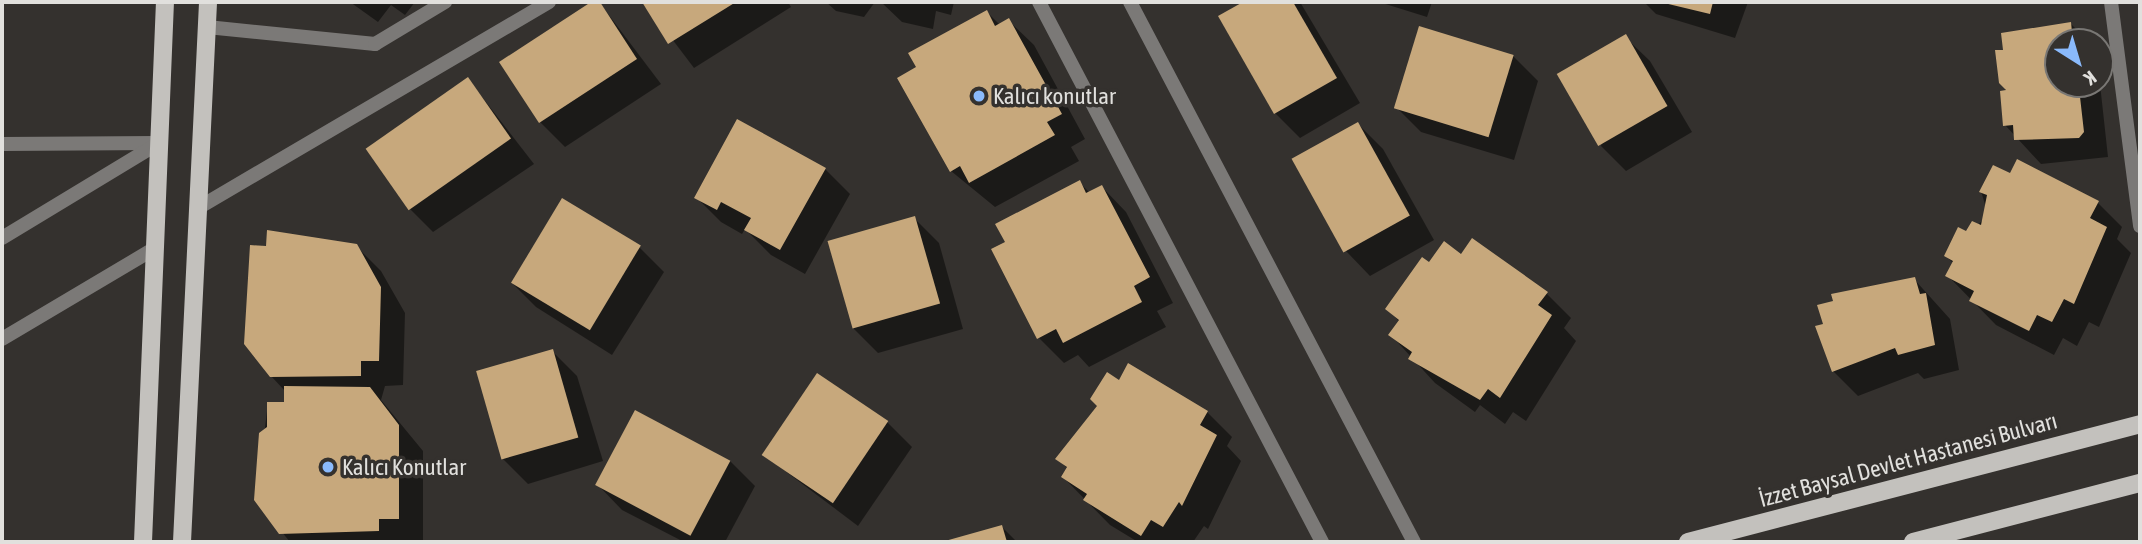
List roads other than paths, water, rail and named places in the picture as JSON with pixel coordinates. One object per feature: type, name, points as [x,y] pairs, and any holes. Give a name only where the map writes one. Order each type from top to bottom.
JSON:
[{"type":"main road","points":[[143,542],[164,2]]},
{"type":"main road","points":[[182,542],[208,2]]},
{"type":"main road","name":"İzzet Baysal Devlet Hastanesi Bulvarı","points":[[1688,542],[2140,424]]},
{"type":"main road","points":[[1913,542],[2140,483]]},
{"type":"street","points":[[207,27],[375,44],[445,2]]},
{"type":"street","points":[[198,208],[549,2]]},
{"type":"street","points":[[1040,2],[1322,542]]},
{"type":"street","points":[[1130,2],[1414,542]]},
{"type":"street","points":[[2111,2],[2140,226]]},
{"type":"street","points":[[2,144],[159,143]]},
{"type":"street","points":[[2,238],[159,143]]},
{"type":"street","points":[[2,339],[155,248]]},
{"type":"place","name":"Kalıcı konutlar","points":[[979,96]]},
{"type":"place","name":"Kalıcı Konutlar","points":[[328,467]]}]
